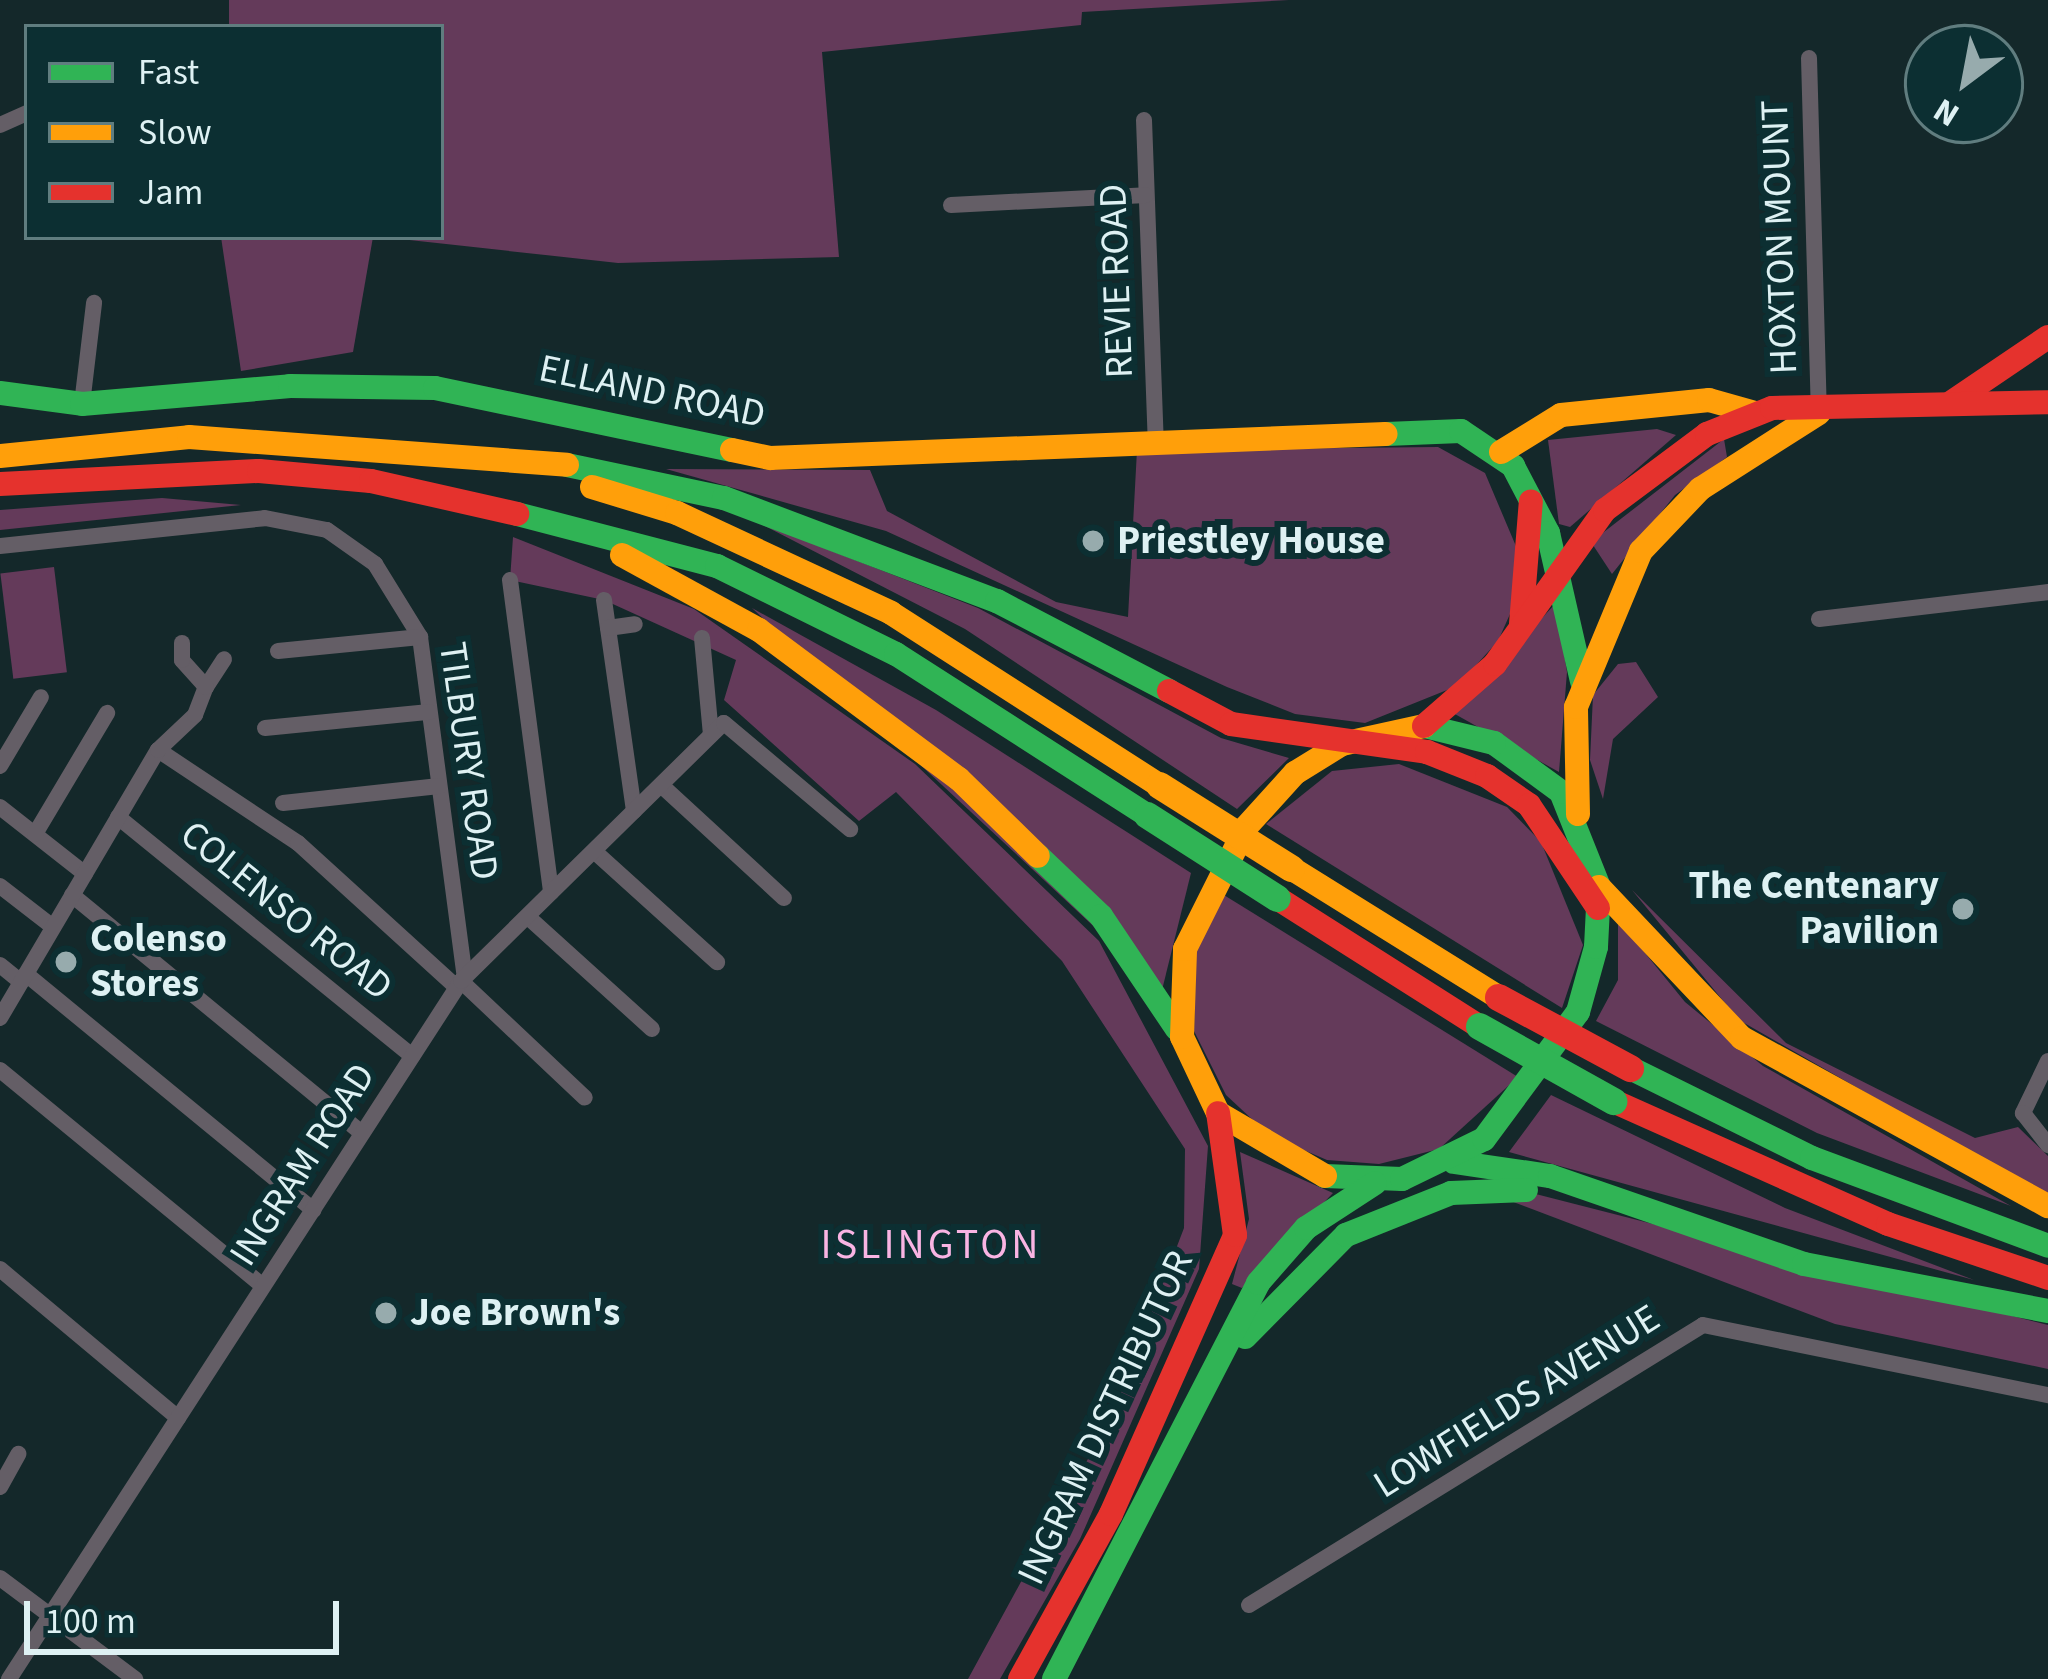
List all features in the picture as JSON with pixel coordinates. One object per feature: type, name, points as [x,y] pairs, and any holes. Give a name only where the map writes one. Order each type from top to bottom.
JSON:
[{"type":"main road","points":[[1952,402],[2048,337]]},
{"type":"main road","name":"ELLAND ROAD","points":[[0,393],[82,404],[290,386],[435,388],[770,458],[1445,429],[1501,452]]},
{"type":"main road","points":[[1454,1162],[1528,1091],[1578,1012],[1599,898],[1578,814],[1582,681],[1557,572],[1532,500],[1501,452],[1561,415],[1684,406],[1819,413],[1952,402],[2048,402]]},
{"type":"main road","points":[[1182,1037],[1185,949],[1214,879],[1270,798],[1342,744],[1424,725],[1495,664],[1557,572],[1639,478],[1755,413]]},
{"type":"main road","points":[[1582,681],[1619,590],[1668,518],[1819,413]]},
{"type":"main road","points":[[0,456],[252,438],[608,469],[849,539],[997,601],[1231,724],[1342,744],[1427,752],[1487,776],[1529,805],[1599,898],[1742,1038],[2048,1206]]},
{"type":"main road","points":[[491,460],[677,513],[824,579],[1498,997],[1812,1158],[2048,1246]]},
{"type":"main road","points":[[0,484],[260,471],[474,500],[717,566],[896,654],[1479,1026],[1613,1101],[1888,1224],[2048,1278]]},
{"type":"main road","points":[[474,500],[682,582],[858,696],[1101,916],[1182,1037],[1218,1113],[1296,1165],[1375,1184],[1454,1162],[1594,1193],[1804,1264],[2048,1311]]},
{"type":"main road","points":[[1521,624],[1532,500]]},
{"type":"main road","points":[[1424,725],[1518,756],[1578,814]]},
{"type":"main road","name":"INGRAM DISTRIBUTOR","points":[[1020,1679],[1112,1514],[1235,1235],[1218,1113]]},
{"type":"main road","name":"INGRAM DISTRIBUTOR","points":[[1054,1679],[1258,1283],[1306,1228],[1375,1184]]},
{"type":"main road","points":[[1199,1402],[1235,1348],[1346,1235],[1451,1193],[1594,1193]]},
{"type":"street","name":"HOXTON MOUNT","points":[[1808,58],[1819,413]]},
{"type":"street","name":"REVIE ROAD","points":[[1144,120],[1156,441]]},
{"type":"street","points":[[951,205],[1146,195]]},
{"type":"street","points":[[82,404],[94,302]]},
{"type":"street","name":"TILBURY ROAD","points":[[0,546],[265,518],[327,530],[375,564],[420,637],[461,982]]},
{"type":"street","points":[[532,591],[511,588],[551,892]]},
{"type":"street","points":[[1819,619],[2048,592]]},
{"type":"street","points":[[604,600],[634,811]]},
{"type":"street","points":[[608,628],[635,624]]},
{"type":"street","points":[[278,651],[420,637]]},
{"type":"street","points":[[702,638],[711,735]]},
{"type":"street","points":[[182,643],[182,660],[206,687]]},
{"type":"street","points":[[0,1018],[158,750],[176,735],[224,659]]},
{"type":"street","points":[[705,668],[727,665]]},
{"type":"street","points":[[0,766],[41,697]]},
{"type":"street","points":[[265,728],[430,712]]},
{"type":"street","points":[[34,834],[107,713]]},
{"type":"street","points":[[711,735],[724,723],[850,829]]},
{"type":"street","name":"INGRAM ROAD","points":[[9,1679],[461,982],[711,735]]},
{"type":"street","points":[[158,750],[264,816],[461,982],[585,1098]]},
{"type":"street","points":[[661,785],[784,898]]},
{"type":"street","points":[[283,803],[439,786]]},
{"type":"street","points":[[0,807],[85,874]]},
{"type":"street","name":"COLENSO ROAD","points":[[118,817],[412,1056]]},
{"type":"street","points":[[594,851],[717,962]]},
{"type":"street","points":[[0,886],[53,927]]},
{"type":"street","points":[[72,895],[362,1133]]},
{"type":"street","points":[[528,917],[652,1029]]},
{"type":"street","points":[[0,965],[24,978],[313,1210]]},
{"type":"street","points":[[2048,1061],[2023,1113],[2048,1145]]},
{"type":"street","points":[[0,1070],[263,1286]]},
{"type":"street","points":[[0,1269],[178,1418]]},
{"type":"street","name":"LOWFIELDS AVENUE","points":[[1249,1605],[1703,1325],[2048,1395]]},
{"type":"street","points":[[0,1487],[18,1454]]},
{"type":"street","points":[[0,1578],[135,1679]]},
{"type":"shaded area","points":[[229,0],[1289,0],[1082,12],[1081,25],[822,52],[839,257],[618,263],[409,240],[444,240],[444,24],[229,24]]},
{"type":"shaded area","points":[[221,240],[372,240],[353,352],[241,371]]},
{"type":"shaded area","points":[[1657,429],[1676,435],[1570,527],[1559,524],[1548,440]]},
{"type":"shaded area","points":[[1724,439],[1727,457],[1675,495],[1612,574],[1591,542]]},
{"type":"shaded area","points":[[1438,447],[1485,473],[1518,551],[1518,596],[1498,641],[1457,686],[1365,723],[1295,714],[1227,687],[886,531],[666,469],[870,470],[887,511],[1056,602],[1128,617],[1137,450]]},
{"type":"shaded area","points":[[162,498],[241,505],[0,530],[0,510]]},
{"type":"shaded area","points":[[755,521],[978,608],[1221,738],[1289,758],[1237,809],[965,629]]},
{"type":"shaded area","points":[[513,537],[694,609],[915,764],[1099,941],[1208,1146],[1199,1269],[1080,1539],[1000,1679],[968,1679],[1113,1413],[1184,1228],[1185,1149],[1062,961],[896,792],[859,821],[724,700],[736,660],[604,600],[510,580]]},
{"type":"shaded area","points":[[54,567],[67,672],[13,679],[0,574]]},
{"type":"shaded area","points":[[1556,603],[1567,672],[1559,772],[1453,713]]},
{"type":"shaded area","points":[[752,608],[936,710],[1191,873],[1162,990]]},
{"type":"shaded area","points":[[1636,662],[1658,697],[1613,739],[1603,799],[1590,760],[1593,695],[1618,664]]},
{"type":"shaded area","points":[[1399,764],[1507,807],[1541,842],[1583,945],[1562,1008],[1266,824],[1332,771]]},
{"type":"shaded area","points":[[1632,890],[1786,1043],[1975,1138],[2018,1127],[2048,1156],[2048,1197],[1739,1020]]},
{"type":"shaded area","points":[[1219,892],[1518,1077],[1439,1149],[1379,1164],[1327,1160],[1269,1135],[1226,1095],[1194,1031],[1196,949]]},
{"type":"shaded area","points":[[1618,920],[1685,1002],[1763,1066],[2011,1206],[1817,1133],[1596,1021],[1618,980]]},
{"type":"shaded area","points":[[1551,1095],[1785,1208],[1974,1280],[1509,1152]]},
{"type":"shaded area","points":[[1240,1152],[1333,1193],[1242,1288],[1232,1284],[1249,1219]]},
{"type":"shaded area","points":[[1512,1188],[2048,1325],[2048,1369],[1835,1324],[1508,1200]]},
{"type":"traffic: fast","points":[[0,393],[82,404],[290,386],[435,388],[732,450]]},
{"type":"traffic: fast","points":[[1386,434],[1461,431],[1513,466],[1548,533],[1582,681]]},
{"type":"traffic: fast","points":[[567,465],[724,498],[997,601],[1169,691]]},
{"type":"traffic: fast","points":[[517,514],[717,566],[896,654],[1147,815]]},
{"type":"traffic: fast","points":[[1325,1176],[1402,1179],[1484,1139],[1578,1012],[1596,947],[1599,887],[1561,792],[1494,743],[1424,726]]},
{"type":"traffic: fast","points":[[1147,815],[1277,898]]},
{"type":"traffic: fast","points":[[1038,856],[1101,916],[1177,1029]]},
{"type":"traffic: fast","points":[[1479,1026],[1613,1101]]},
{"type":"traffic: fast","points":[[1630,1068],[1812,1158],[2048,1246]]},
{"type":"traffic: fast","points":[[1454,1162],[1550,1176],[1804,1264],[2048,1311]]},
{"type":"traffic: fast","points":[[1054,1679],[1258,1283],[1306,1228],[1375,1183]]},
{"type":"traffic: fast","points":[[1245,1337],[1346,1235],[1451,1193],[1526,1190]]},
{"type":"traffic: slow","points":[[1501,452],[1561,415],[1709,400],[1755,413]]},
{"type":"traffic: slow","points":[[1578,814],[1576,707],[1641,551],[1700,489],[1819,413]]},
{"type":"traffic: slow","points":[[732,450],[770,458],[1386,434]]},
{"type":"traffic: slow","points":[[0,456],[189,437],[567,465]]},
{"type":"traffic: slow","points":[[592,487],[677,513],[891,613],[1159,785]]},
{"type":"traffic: slow","points":[[622,555],[759,630],[959,779],[1038,856]]},
{"type":"traffic: slow","points":[[1325,1176],[1218,1113],[1182,1037],[1185,949],[1246,827],[1295,773],[1342,744],[1424,726]]},
{"type":"traffic: slow","points":[[1159,785],[1291,868]]},
{"type":"traffic: slow","points":[[1291,868],[1498,997]]},
{"type":"traffic: slow","points":[[1599,887],[1742,1038],[2048,1206]]},
{"type":"traffic: jam","points":[[1952,402],[2048,337]]},
{"type":"traffic: jam","points":[[1424,726],[1495,664],[1605,510],[1707,434],[1772,408],[2048,402]]},
{"type":"traffic: jam","points":[[0,484],[259,471],[371,481],[517,514]]},
{"type":"traffic: jam","points":[[1521,624],[1531,501]]},
{"type":"traffic: jam","points":[[1169,691],[1231,724],[1427,752],[1487,776],[1529,805],[1598,908]]},
{"type":"traffic: jam","points":[[1277,898],[1479,1026]]},
{"type":"traffic: jam","points":[[1498,997],[1630,1068]]},
{"type":"traffic: jam","points":[[1613,1101],[1888,1224],[2048,1278]]},
{"type":"traffic: jam","points":[[1020,1679],[1111,1514],[1235,1235],[1218,1113]]},
{"type":"place","name":"Priestley House","points":[[1093,541]]},
{"type":"place","name":"The Centenary Pavilion","points":[[1963,909]]},
{"type":"place","name":"Colenso Stores","points":[[66,962]]},
{"type":"place","name":"Joe Brown's","points":[[386,1313]]},
{"type":"district","name":"ISLINGTON","points":[[931,1245]]}]
